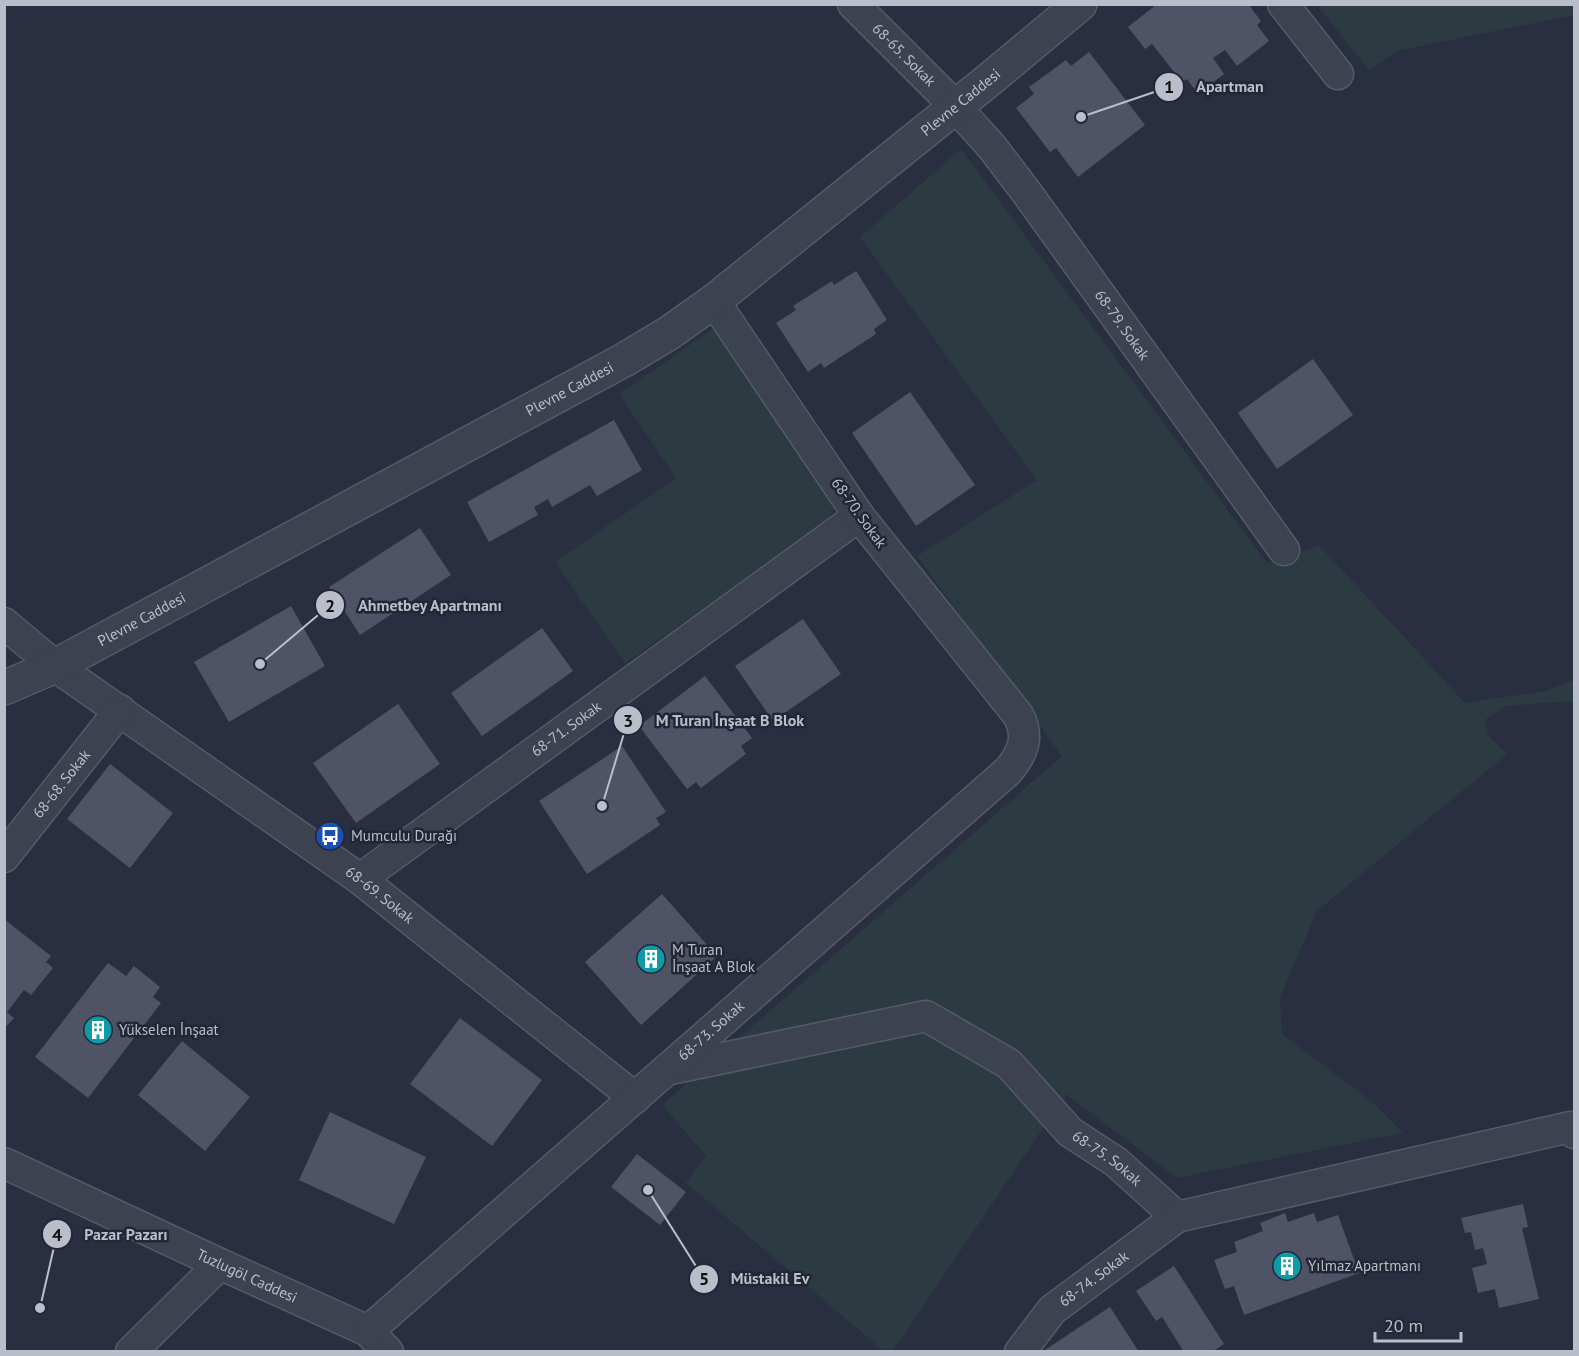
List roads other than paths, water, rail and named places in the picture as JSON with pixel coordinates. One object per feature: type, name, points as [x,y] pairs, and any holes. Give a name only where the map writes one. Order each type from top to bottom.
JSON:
[{"type":"street","name":"68-65. Sokak","points":[[853,4],[955,106]]},
{"type":"street","name":"Plevne Caddesi","points":[[4,688],[55,666],[624,360],[669,333],[714,301],[1080,4]]},
{"type":"street","points":[[1282,4],[1338,74]]},
{"type":"street","name":"68-79. Sokak","points":[[955,106],[992,147],[1027,193],[1284,550]]},
{"type":"street","name":"68-70. Sokak","points":[[714,301],[859,516],[1018,715]]},
{"type":"street","name":"68-71. Sokak","points":[[360,879],[859,516]]},
{"type":"street","name":"68-69. Sokak","points":[[4,623],[55,666],[360,879],[634,1098]]},
{"type":"street","name":"68-68. Sokak","points":[[4,857],[120,710]]},
{"type":"street","name":"68-73. Sokak","points":[[378,1341],[634,1098],[1008,771],[1018,760],[1025,736],[1018,715]]},
{"type":"street","name":"68-75. Sokak","points":[[667,1069],[926,1016],[1009,1065],[1070,1132],[1116,1162],[1177,1217]]},
{"type":"street","points":[[1177,1217],[1572,1130]]},
{"type":"street","name":"Tuzlugöl Caddesi","points":[[4,1163],[378,1341]]},
{"type":"street","name":"68-74. Sokak","points":[[1020,1352],[1052,1310],[1177,1217]]},
{"type":"street","points":[[131,1352],[220,1264]]},
{"type":"place","name":"Apartman","points":[[1081,117]]},
{"type":"place","name":"Ahmetbey Apartmanı","points":[[260,664]]},
{"type":"place","name":"M Turan İnşaat B Blok","points":[[602,806]]},
{"type":"place","name":"Mumculu Durağı","points":[[330,836]]},
{"type":"place","name":"M Turan İnşaat A Blok","points":[[651,959]]},
{"type":"place","name":"Yükselen İnşaat","points":[[98,1030]]},
{"type":"place","name":"Müstakil Ev","points":[[648,1190]]},
{"type":"place","name":"Yılmaz Apartmanı","points":[[1287,1266]]},
{"type":"place","name":"Pazar Pazarı","points":[[40,1308]]}]
